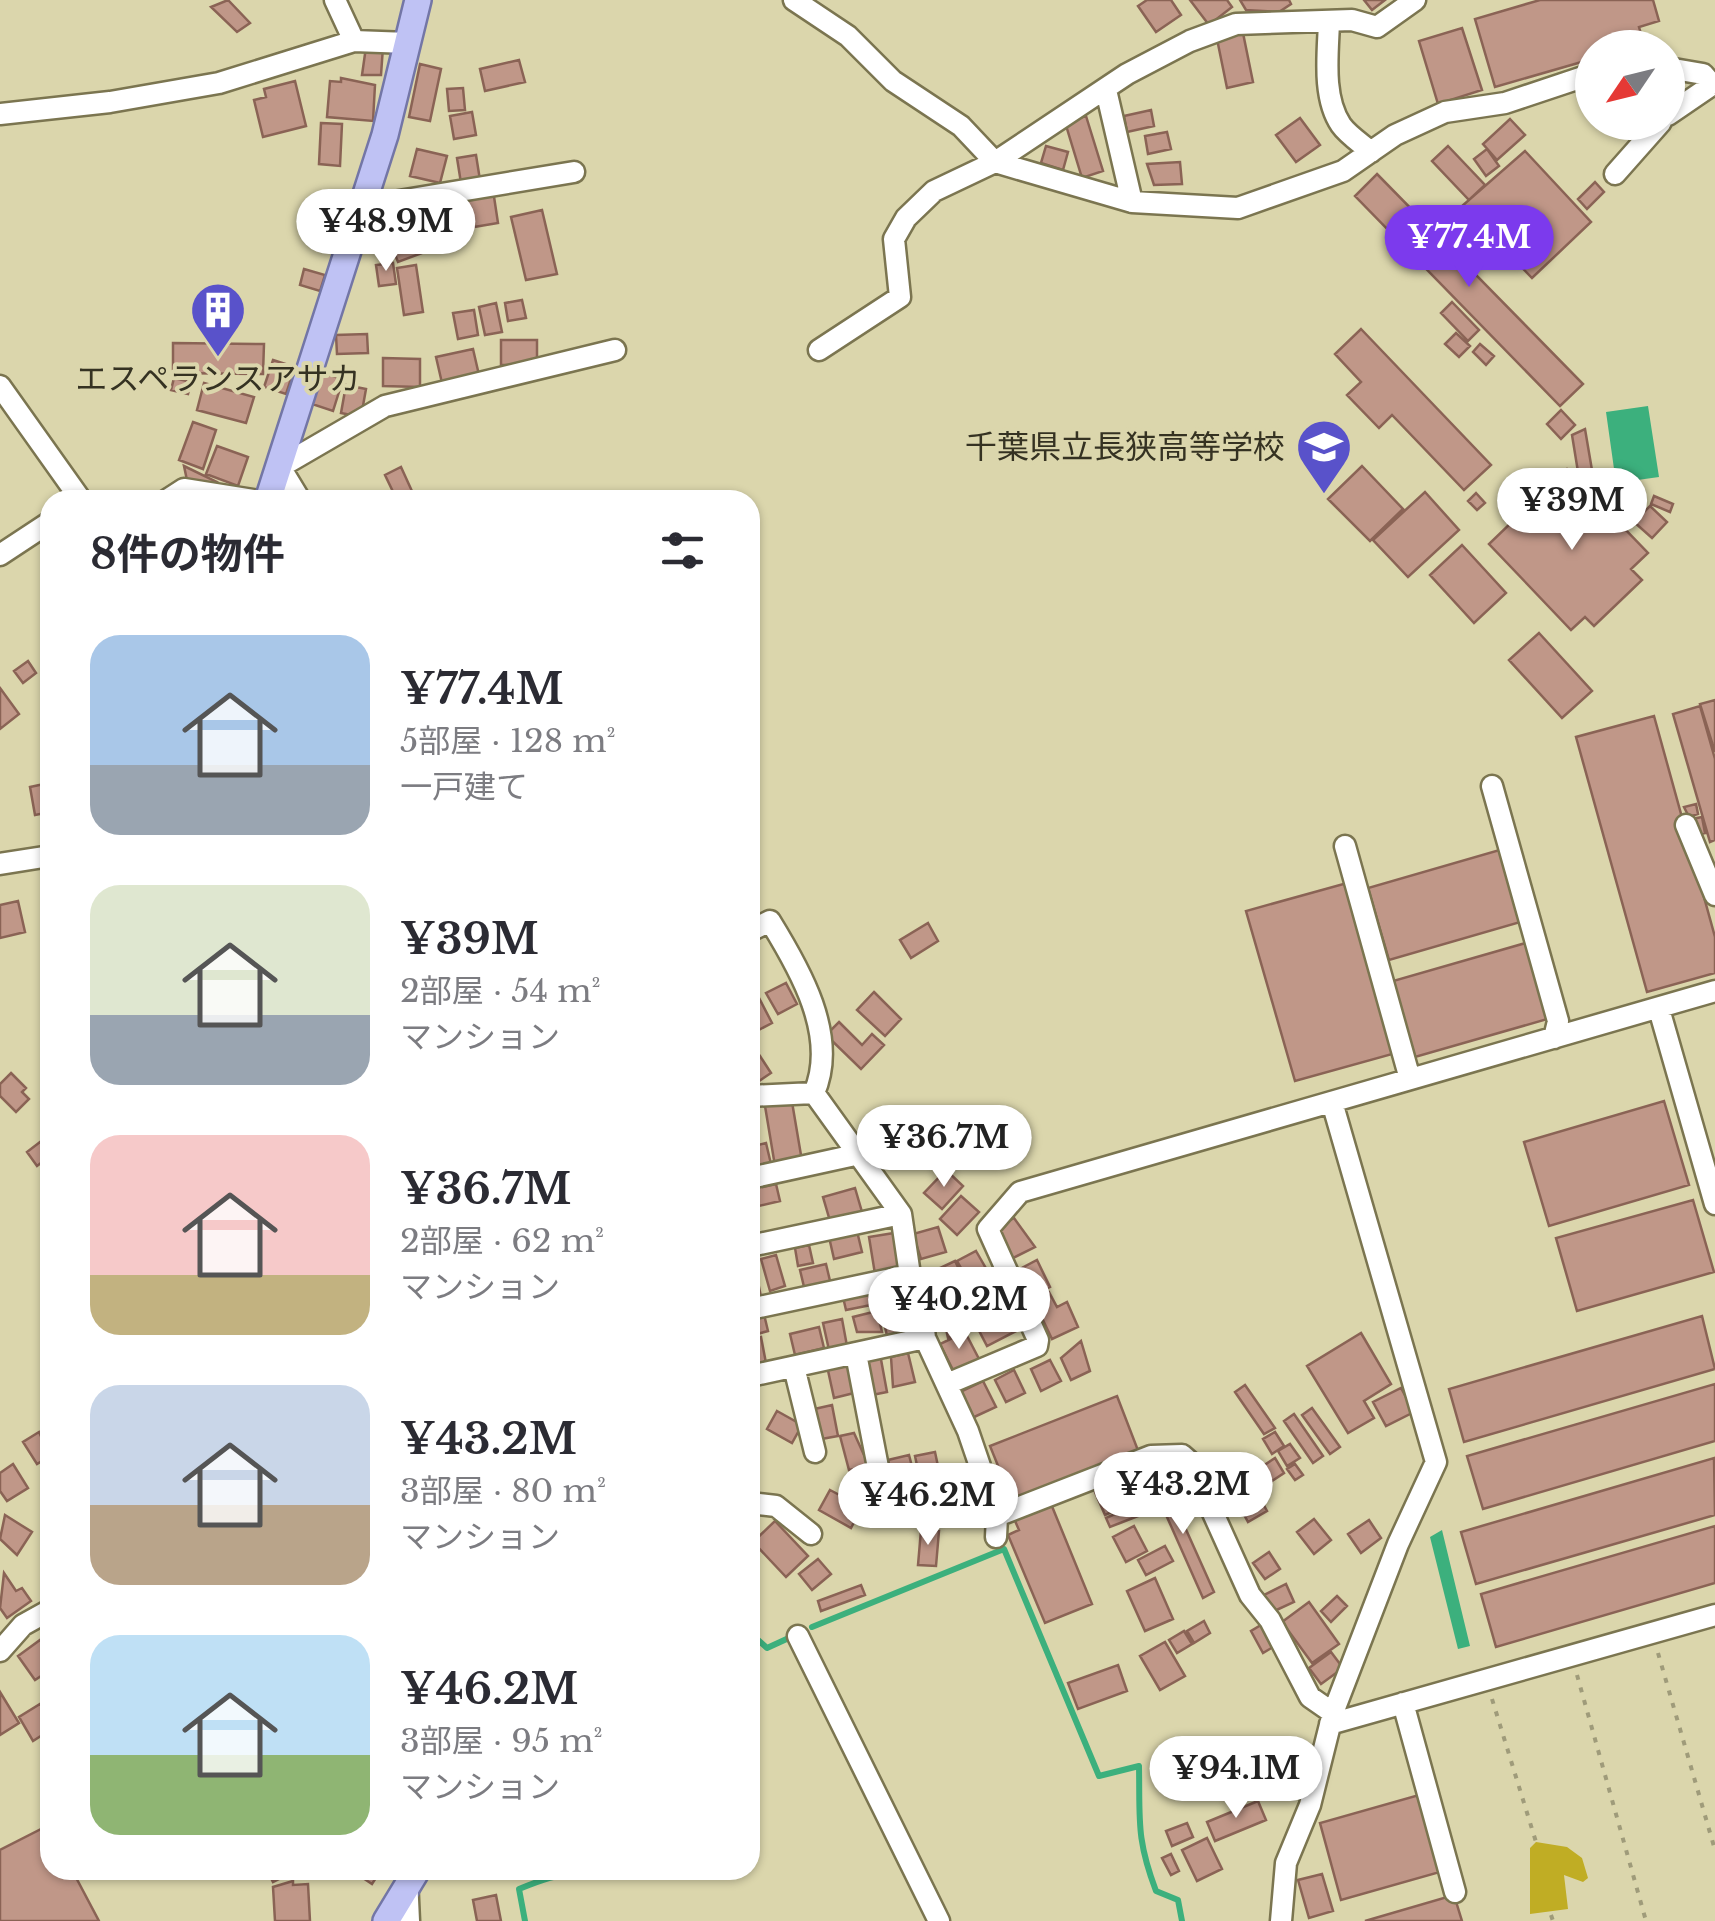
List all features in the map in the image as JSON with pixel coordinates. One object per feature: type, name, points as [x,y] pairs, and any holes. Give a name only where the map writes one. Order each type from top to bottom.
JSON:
[{"type":"main road","points":[[272,490],[363,206],[418,0]]},
{"type":"main road","points":[[386,1921],[407,1880]]},
{"type":"street","points":[[336,0],[354,40]]},
{"type":"street","points":[[794,0],[848,36],[893,82],[962,126],[995,162],[1132,202],[1238,208],[1343,171],[1445,112],[1505,104],[1575,80]]},
{"type":"street","points":[[819,350],[900,297],[894,239],[906,218],[934,192],[995,162],[1106,90],[1190,41],[1236,24],[1352,20],[1377,27],[1415,0]]},
{"type":"street","points":[[1329,22],[1328,76],[1335,109],[1341,125],[1371,152]]},
{"type":"street","points":[[0,114],[110,102],[219,83],[354,40],[408,43]]},
{"type":"street","points":[[1685,71],[1703,74],[1714,84],[1685,104]]},
{"type":"street","points":[[1106,90],[1132,202]]},
{"type":"street","points":[[1616,174],[1645,140]]},
{"type":"street","points":[[363,206],[574,172]]},
{"type":"street","points":[[294,490],[280,467],[385,406],[615,350]]},
{"type":"street","points":[[0,386],[75,490]]},
{"type":"street","points":[[0,555],[40,529]]},
{"type":"street","points":[[1492,786],[1558,1021],[1554,1038]]},
{"type":"street","points":[[1686,825],[1714,886]]},
{"type":"street","points":[[1345,846],[1410,1080]]},
{"type":"street","points":[[0,864],[40,858]]},
{"type":"street","points":[[760,926],[770,920],[808,988],[816,1016],[820,1074],[814,1092]]},
{"type":"street","points":[[946,1384],[1037,1346],[1038,1340],[988,1230],[1020,1192],[1715,990]]},
{"type":"street","points":[[1659,1008],[1715,1204]]},
{"type":"street","points":[[760,1095],[814,1092]]},
{"type":"street","points":[[814,1092],[854,1155],[901,1214],[910,1275],[920,1289],[925,1338],[968,1431],[996,1526],[1151,1456],[1182,1455],[1190,1462],[1250,1595],[1270,1620],[1310,1698],[1332,1718]]},
{"type":"street","points":[[1280,1921],[1286,1862],[1310,1805],[1332,1718],[1398,1544],[1436,1462],[1332,1102]]},
{"type":"street","points":[[760,1176],[854,1155]]},
{"type":"street","points":[[760,1244],[901,1214]]},
{"type":"street","points":[[760,1307],[910,1275]]},
{"type":"street","points":[[760,1374],[925,1338]]},
{"type":"street","points":[[856,1354],[882,1488]]},
{"type":"street","points":[[794,1367],[815,1452]]},
{"type":"street","points":[[760,1504],[776,1506],[811,1534]]},
{"type":"street","points":[[0,1651],[23,1624],[40,1615]]},
{"type":"street","points":[[1332,1718],[1403,1703],[1715,1615]]},
{"type":"street","points":[[798,1636],[938,1921]]},
{"type":"street","points":[[1403,1703],[1455,1892]]},
{"type":"street","points":[[410,1880],[410,1921]]},
{"type":"path","points":[[1652,1633],[1715,1850]]},
{"type":"path","points":[[1575,1654],[1578,1685],[1646,1921]]},
{"type":"path","points":[[1486,1680],[1536,1842]]},
{"type":"shaded area","points":[[1648,406],[1659,477],[1616,483],[1606,412]]},
{"type":"shaded area","points":[[1442,1530],[1470,1646],[1458,1649],[1430,1537]]},
{"type":"shaded area","points":[[1536,1842],[1567,1847],[1582,1858],[1588,1878],[1583,1882],[1564,1875],[1568,1909],[1530,1914],[1530,1848]]},
{"type":"building","points":[[228,0],[250,23],[237,32],[211,7]]},
{"type":"building","points":[[1147,0],[1171,0],[1181,15],[1156,32],[1138,6]]},
{"type":"building","points":[[1190,0],[1227,0],[1232,7],[1209,25]]},
{"type":"building","points":[[1240,0],[1289,0],[1291,4],[1279,12],[1246,10]]},
{"type":"building","points":[[1364,0],[1385,0],[1372,10]]},
{"type":"building","points":[[1540,0],[1653,0],[1659,21],[1639,27],[1640,30],[1575,30],[1575,64],[1495,87],[1475,19]]},
{"type":"building","points":[[1462,28],[1482,90],[1438,104],[1419,41]]},
{"type":"building","points":[[1243,33],[1253,82],[1227,88],[1217,39]]},
{"type":"building","points":[[366,47],[383,47],[381,75],[362,75]]},
{"type":"building","points":[[519,60],[525,82],[485,91],[480,69]]},
{"type":"building","points":[[420,64],[441,69],[430,121],[409,117]]},
{"type":"building","points":[[341,78],[375,85],[373,121],[327,117],[330,81],[341,82]]},
{"type":"building","points":[[295,81],[306,126],[263,137],[254,100],[266,97],[264,89]]},
{"type":"building","points":[[463,88],[465,110],[449,111],[447,89]]},
{"type":"building","points":[[1151,110],[1154,126],[1127,132],[1124,116]]},
{"type":"building","points":[[472,112],[476,135],[454,139],[450,116]]},
{"type":"building","points":[[1086,116],[1103,171],[1082,178],[1065,122]]},
{"type":"building","points":[[1300,118],[1320,145],[1296,162],[1276,135]]},
{"type":"building","points":[[1510,119],[1525,135],[1497,160],[1483,144]]},
{"type":"building","points":[[321,123],[342,124],[340,166],[319,164]]},
{"type":"building","points":[[1167,132],[1171,149],[1148,154],[1145,136]]},
{"type":"building","points":[[1046,146],[1068,152],[1063,170],[1041,163]]},
{"type":"building","points":[[1448,146],[1485,185],[1469,200],[1432,161]]},
{"type":"building","points":[[417,149],[447,156],[440,183],[410,176]]},
{"type":"building","points":[[1487,149],[1499,166],[1486,176],[1474,159]]},
{"type":"building","points":[[1525,151],[1591,222],[1532,278],[1462,206]]},
{"type":"building","points":[[476,155],[480,180],[461,183],[457,158]]},
{"type":"building","points":[[1180,162],[1182,184],[1154,185],[1147,164]]},
{"type":"building","points":[[1377,174],[1583,384],[1560,406],[1355,196]]},
{"type":"building","points":[[1595,182],[1604,192],[1587,209],[1578,199]]},
{"type":"building","points":[[493,190],[498,223],[474,227],[471,208],[452,211],[450,196]]},
{"type":"building","points":[[542,210],[557,274],[526,280],[511,217]]},
{"type":"building","points":[[408,218],[422,253],[398,262],[384,227]]},
{"type":"building","points":[[393,263],[396,284],[379,286],[376,265]]},
{"type":"building","points":[[416,265],[423,312],[404,315],[397,268]]},
{"type":"building","points":[[304,269],[325,275],[320,291],[300,285]]},
{"type":"building","points":[[522,300],[526,318],[508,321],[505,303]]},
{"type":"building","points":[[1452,302],[1479,330],[1468,341],[1441,313]]},
{"type":"building","points":[[496,303],[502,332],[485,335],[479,307]]},
{"type":"building","points":[[474,310],[478,335],[458,339],[453,313]]},
{"type":"building","points":[[1361,329],[1491,465],[1464,490],[1392,415],[1379,428],[1347,395],[1361,382],[1335,354]]},
{"type":"building","points":[[1456,333],[1470,346],[1459,357],[1445,344]]},
{"type":"building","points":[[367,334],[368,353],[337,354],[336,335]]},
{"type":"building","points":[[501,340],[537,340],[537,365],[501,365]]},
{"type":"building","name":"エスペランスアサカ","points":[[173,343],[264,344],[263,374],[173,373]]},
{"type":"building","points":[[1480,344],[1494,356],[1486,365],[1473,352]]},
{"type":"building","points":[[473,349],[479,375],[442,383],[436,357]]},
{"type":"building","points":[[383,358],[420,359],[420,387],[383,386]]},
{"type":"building","points":[[273,360],[295,367],[286,394],[264,387]]},
{"type":"building","points":[[322,373],[343,379],[333,411],[312,404]]},
{"type":"building","points":[[174,378],[191,382],[188,394],[171,390]]},
{"type":"building","points":[[204,383],[254,397],[246,423],[197,410]]},
{"type":"building","points":[[346,385],[366,389],[361,417],[341,413]]},
{"type":"building","points":[[1561,410],[1575,425],[1561,439],[1547,424]]},
{"type":"building","points":[[193,422],[216,430],[203,469],[179,460]]},
{"type":"building","points":[[1585,429],[1593,476],[1579,478],[1572,435]]},
{"type":"building","points":[[217,446],[248,457],[238,486],[206,474]]},
{"type":"building","points":[[184,466],[215,481],[188,485]]},
{"type":"building","points":[[1362,466],[1403,509],[1370,541],[1328,499]]},
{"type":"building","points":[[401,467],[411,490],[392,490],[385,475]]},
{"type":"building","points":[[1567,469],[1648,553],[1631,569],[1642,580],[1594,626],[1585,617],[1571,630],[1489,544]]},
{"type":"building","points":[[1425,492],[1459,530],[1408,577],[1373,540]]},
{"type":"building","points":[[1476,493],[1485,503],[1477,510],[1468,501]]},
{"type":"building","points":[[1654,496],[1673,504],[1670,512],[1651,504]]},
{"type":"building","points":[[1650,506],[1667,522],[1652,538],[1634,522]]},
{"type":"building","points":[[1462,545],[1506,593],[1474,623],[1430,575]]},
{"type":"building","points":[[1539,633],[1592,691],[1562,718],[1509,660]]},
{"type":"building","points":[[28,661],[36,673],[23,683],[14,671]]},
{"type":"building","points":[[0,688],[19,714],[0,729]]},
{"type":"building","points":[[1715,700],[1715,752],[1700,704]]},
{"type":"building","points":[[1700,706],[1715,759],[1715,840],[1710,842],[1673,714]]},
{"type":"building","points":[[1654,716],[1715,937],[1715,973],[1647,992],[1576,737]]},
{"type":"building","points":[[40,785],[40,814],[35,815],[30,787]]},
{"type":"building","points":[[1696,804],[1698,814],[1689,817],[1684,807]]},
{"type":"building","points":[[1702,817],[1705,833],[1696,835],[1692,819]]},
{"type":"building","points":[[1503,849],[1524,921],[1389,960],[1368,888]]},
{"type":"building","points":[[1347,883],[1396,1053],[1295,1081],[1246,911]]},
{"type":"building","points":[[18,901],[25,932],[0,938],[0,905]]},
{"type":"building","points":[[928,923],[938,941],[911,958],[900,940]]},
{"type":"building","points":[[1529,942],[1551,1018],[1415,1057],[1393,981]]},
{"type":"building","points":[[786,983],[797,1004],[778,1014],[766,993]]},
{"type":"building","points":[[874,992],[901,1019],[885,1036],[857,1010]]},
{"type":"building","points":[[760,1000],[772,1023],[760,1029]]},
{"type":"building","points":[[839,1022],[862,1045],[872,1034],[884,1045],[861,1069],[826,1035]]},
{"type":"building","points":[[760,1056],[771,1073],[760,1080]]},
{"type":"building","points":[[11,1073],[26,1088],[22,1092],[29,1099],[16,1112],[0,1096],[0,1084]]},
{"type":"building","points":[[1664,1101],[1689,1185],[1549,1226],[1524,1142]]},
{"type":"building","points":[[792,1102],[802,1161],[775,1166],[765,1106]]},
{"type":"building","points":[[40,1142],[40,1164],[37,1166],[27,1152]]},
{"type":"building","points":[[766,1143],[771,1164],[760,1167],[760,1144]]},
{"type":"building","points":[[946,1170],[963,1186],[942,1209],[924,1193]]},
{"type":"building","points":[[760,1182],[763,1187],[776,1184],[780,1201],[760,1206]]},
{"type":"building","points":[[855,1188],[862,1212],[830,1221],[823,1197]]},
{"type":"building","points":[[961,1196],[979,1212],[957,1235],[940,1219]]},
{"type":"building","points":[[1693,1200],[1714,1272],[1577,1311],[1556,1238]]},
{"type":"building","points":[[1014,1218],[1035,1247],[1011,1259],[995,1227]]},
{"type":"building","points":[[938,1227],[946,1252],[921,1259],[913,1234]]},
{"type":"building","points":[[857,1231],[862,1252],[834,1259],[829,1237]]},
{"type":"building","points":[[894,1233],[900,1270],[875,1274],[869,1237]]},
{"type":"building","points":[[809,1245],[813,1263],[798,1266],[795,1248]]},
{"type":"building","points":[[976,1251],[991,1277],[972,1287],[957,1261]]},
{"type":"building","points":[[776,1255],[785,1286],[770,1291],[761,1259]]},
{"type":"building","points":[[1037,1260],[1050,1287],[1031,1296],[1018,1270]]},
{"type":"building","points":[[955,1261],[968,1288],[935,1305],[921,1277]]},
{"type":"building","points":[[826,1264],[831,1285],[805,1291],[800,1270]]},
{"type":"building","points":[[908,1281],[913,1302],[880,1309],[875,1288]]},
{"type":"building","points":[[868,1291],[871,1305],[846,1310],[843,1297]]},
{"type":"building","points":[[1049,1292],[1057,1307],[1067,1302],[1078,1327],[1052,1339],[1033,1299]]},
{"type":"building","points":[[955,1299],[961,1312],[967,1309],[975,1326],[948,1338],[941,1306]]},
{"type":"building","points":[[1007,1302],[1020,1329],[987,1346],[973,1319]]},
{"type":"building","points":[[911,1307],[916,1330],[887,1336],[882,1313]]},
{"type":"building","points":[[763,1310],[768,1331],[760,1333]]},
{"type":"building","points":[[877,1311],[882,1332],[857,1332],[853,1317]]},
{"type":"building","points":[[1702,1316],[1715,1369],[1464,1442],[1449,1389]]},
{"type":"building","points":[[842,1319],[847,1346],[829,1350],[823,1323]]},
{"type":"building","points":[[819,1327],[824,1348],[795,1355],[790,1334]]},
{"type":"building","points":[[965,1332],[979,1359],[954,1372],[940,1344]]},
{"type":"building","points":[[1361,1333],[1391,1384],[1364,1401],[1374,1418],[1348,1433],[1307,1366]]},
{"type":"building","points":[[760,1337],[766,1363],[760,1364]]},
{"type":"building","points":[[1081,1341],[1090,1371],[1071,1380],[1061,1358]]},
{"type":"building","points":[[908,1353],[915,1382],[893,1387],[891,1357]]},
{"type":"building","points":[[880,1354],[887,1392],[867,1396],[860,1358]]},
{"type":"building","points":[[1050,1360],[1061,1381],[1041,1391],[1031,1369]]},
{"type":"building","points":[[847,1362],[854,1393],[834,1398],[827,1366]]},
{"type":"building","points":[[1014,1370],[1025,1393],[1006,1402],[995,1380]]},
{"type":"building","points":[[983,1381],[996,1407],[972,1418],[960,1392]]},
{"type":"building","points":[[1715,1384],[1715,1441],[1483,1509],[1467,1456]]},
{"type":"building","points":[[1245,1385],[1275,1428],[1264,1434],[1235,1392]]},
{"type":"building","points":[[1401,1388],[1414,1412],[1386,1426],[1373,1402]]},
{"type":"building","points":[[1117,1396],[1139,1453],[1013,1503],[990,1446]]},
{"type":"building","points":[[832,1405],[838,1436],[816,1440],[810,1410]]},
{"type":"building","points":[[1312,1408],[1340,1447],[1330,1454],[1302,1415]]},
{"type":"building","points":[[777,1411],[802,1425],[792,1443],[767,1429]]},
{"type":"building","points":[[1294,1414],[1323,1456],[1313,1463],[1284,1421]]},
{"type":"building","points":[[39,1432],[40,1462],[37,1464],[23,1442]]},
{"type":"building","points":[[1275,1432],[1284,1446],[1272,1454],[1263,1439]]},
{"type":"building","points":[[854,1433],[869,1466],[849,1470],[840,1436]]},
{"type":"building","points":[[1290,1444],[1300,1458],[1287,1466],[1278,1451]]},
{"type":"building","points":[[935,1452],[943,1490],[923,1494],[915,1456]]},
{"type":"building","points":[[909,1455],[915,1478],[893,1483],[888,1460]]},
{"type":"building","points":[[1275,1458],[1284,1473],[1272,1481],[1263,1466]]},
{"type":"building","points":[[1714,1458],[1715,1515],[1476,1584],[1461,1532]]},
{"type":"building","points":[[13,1464],[28,1488],[7,1501],[0,1491],[0,1473]]},
{"type":"building","points":[[1295,1464],[1303,1475],[1295,1480],[1287,1469]]},
{"type":"building","points":[[1130,1468],[1136,1483],[1098,1499],[1092,1485]]},
{"type":"building","points":[[1162,1476],[1214,1592],[1203,1598],[1151,1481]]},
{"type":"building","points":[[980,1480],[987,1514],[962,1519],[955,1486]]},
{"type":"building","points":[[1136,1483],[1143,1498],[1105,1515],[1098,1499]]},
{"type":"building","points":[[830,1490],[862,1507],[851,1528],[819,1510]]},
{"type":"building","points":[[1260,1498],[1267,1511],[1248,1522],[1241,1509]]},
{"type":"building","points":[[1049,1499],[1092,1604],[1045,1623],[1008,1535],[1019,1530],[1012,1514]]},
{"type":"building","points":[[1133,1506],[1138,1516],[1110,1527],[1106,1518]]},
{"type":"building","points":[[5,1515],[32,1532],[17,1555],[0,1539]]},
{"type":"building","points":[[1314,1519],[1331,1540],[1314,1554],[1297,1532]]},
{"type":"building","points":[[1369,1520],[1381,1538],[1361,1553],[1348,1534]]},
{"type":"building","points":[[775,1521],[808,1556],[786,1577],[760,1549],[760,1535]]},
{"type":"building","points":[[1134,1526],[1147,1551],[1126,1562],[1113,1537]]},
{"type":"building","points":[[1715,1526],[1715,1583],[1496,1647],[1481,1594]]},
{"type":"building","points":[[921,1530],[939,1531],[936,1566],[918,1565]]},
{"type":"building","points":[[1165,1546],[1173,1561],[1146,1575],[1138,1560]]},
{"type":"building","points":[[1269,1552],[1280,1569],[1265,1579],[1253,1563]]},
{"type":"building","points":[[818,1559],[831,1574],[812,1590],[799,1574]]},
{"type":"building","points":[[4,1573],[16,1591],[22,1588],[31,1601],[7,1618],[0,1608]]},
{"type":"building","points":[[1155,1578],[1173,1619],[1145,1631],[1127,1591]]},
{"type":"building","points":[[1286,1584],[1294,1602],[1270,1613],[1262,1596]]},
{"type":"building","points":[[861,1585],[865,1595],[821,1611],[818,1601]]},
{"type":"building","points":[[1337,1596],[1347,1606],[1331,1622],[1321,1611]]},
{"type":"building","points":[[1309,1602],[1339,1644],[1312,1663],[1282,1622]]},
{"type":"building","points":[[1204,1621],[1210,1633],[1194,1643],[1187,1631]]},
{"type":"building","points":[[1266,1622],[1278,1644],[1263,1653],[1251,1631]]},
{"type":"building","points":[[1184,1631],[1192,1644],[1177,1653],[1169,1640]]},
{"type":"building","points":[[40,1640],[40,1677],[35,1680],[18,1656]]},
{"type":"building","points":[[1165,1642],[1185,1676],[1160,1690],[1140,1656]]},
{"type":"building","points":[[1331,1652],[1343,1668],[1321,1684],[1309,1668]]},
{"type":"building","points":[[1118,1665],[1127,1691],[1078,1709],[1068,1683]]},
{"type":"building","points":[[0,1692],[19,1723],[0,1735]]},
{"type":"building","points":[[40,1704],[40,1736],[33,1741],[19,1717]]},
{"type":"building","points":[[1419,1795],[1440,1872],[1341,1900],[1320,1823]]},
{"type":"building","points":[[1258,1801],[1266,1820],[1215,1841],[1207,1822]]},
{"type":"building","points":[[1187,1823],[1193,1837],[1172,1846],[1166,1831]]},
{"type":"building","points":[[40,1830],[40,1880],[77,1880],[99,1921],[0,1921],[0,1850]]},
{"type":"building","points":[[1207,1838],[1222,1869],[1197,1881],[1182,1850]]},
{"type":"building","points":[[1171,1854],[1179,1871],[1171,1875],[1162,1858]]},
{"type":"building","points":[[1322,1874],[1333,1911],[1309,1918],[1298,1880]]},
{"type":"building","points":[[293,1881],[293,1885],[308,1884],[310,1921],[275,1921],[273,1887]]},
{"type":"building","points":[[496,1895],[501,1921],[477,1921],[473,1900]]},
{"type":"building","points":[[1454,1895],[1462,1921],[1365,1921]]},
{"type":"waterway","points":[[812,1627],[1004,1549],[1099,1776],[1139,1766],[1140,1829],[1145,1857],[1156,1891],[1178,1900],[1182,1921]]},
{"type":"waterway","points":[[760,1642],[767,1648],[791,1637]]},
{"type":"waterway","points":[[525,1921],[519,1889],[544,1880]]},
{"type":"place","name":"エスペランスアサカ","points":[[218,359]]},
{"type":"place","name":"千葉県立長狭高等学校","points":[[1324,496]]}]
